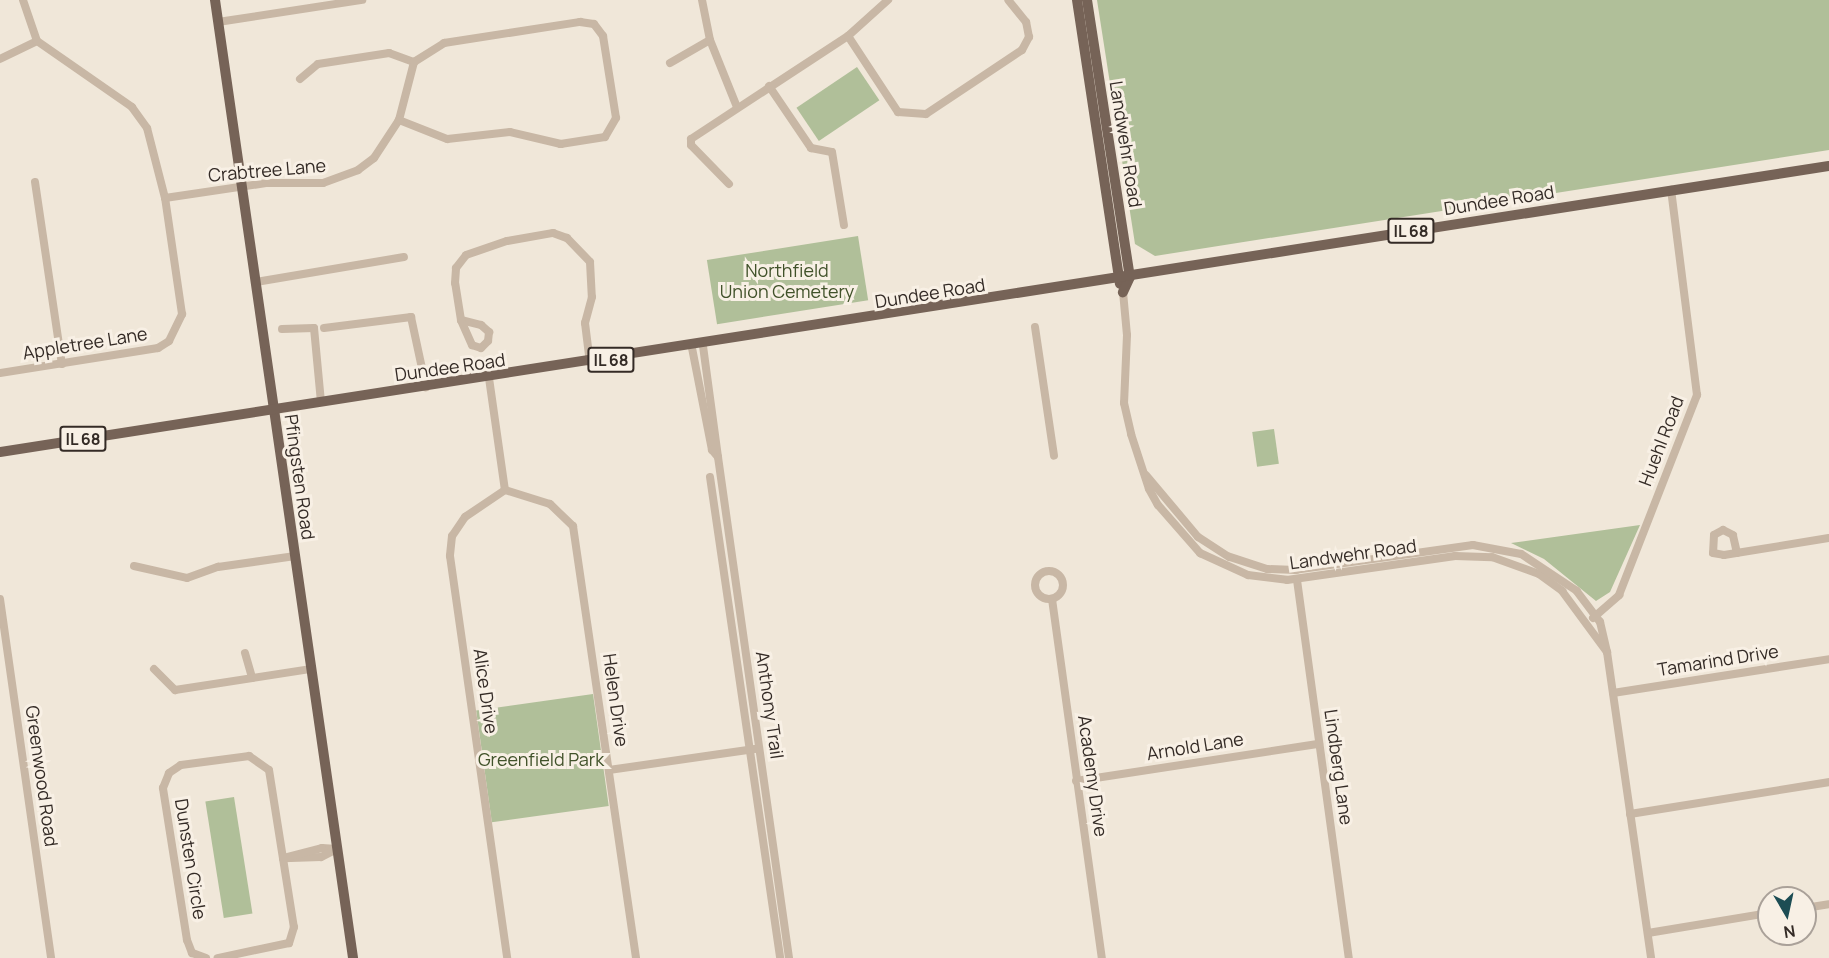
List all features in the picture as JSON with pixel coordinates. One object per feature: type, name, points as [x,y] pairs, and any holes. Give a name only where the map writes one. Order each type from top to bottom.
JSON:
[{"type":"main road","name":"Pfingsten Road","points":[[215,0],[353,958]]},
{"type":"main road","name":"Landwehr Road","points":[[1077,0],[1117,279],[1123,292]]},
{"type":"main road","name":"Landwehr Road","points":[[1087,0],[1130,277]]},
{"type":"main road","name":"Dundee Road","points":[[0,452],[274,408],[698,347],[1671,189],[1829,166]]},
{"type":"main road","points":[[1123,292],[1130,277]]},
{"type":"street","points":[[23,0],[37,41],[132,107],[155,149],[165,198]]},
{"type":"street","points":[[218,22],[359,0]]},
{"type":"street","points":[[702,0],[710,40],[737,107]]},
{"type":"street","points":[[729,184],[691,146],[692,139],[737,107],[848,36],[888,0]]},
{"type":"street","points":[[848,36],[898,111],[926,114],[1022,50],[1029,37],[1026,22],[1008,0]]},
{"type":"street","points":[[300,79],[318,64],[403,54],[414,62],[444,43],[580,22],[594,24],[603,36],[616,118],[605,137],[561,144],[510,132],[447,139],[399,120]]},
{"type":"street","points":[[670,63],[710,40]]},
{"type":"street","points":[[0,60],[37,41]]},
{"type":"street","name":"Crabtree Lane","points":[[165,198],[242,186],[342,178],[374,158],[399,120],[414,62]]},
{"type":"street","points":[[769,86],[811,148],[832,152],[844,225]]},
{"type":"street","points":[[35,182],[62,364]]},
{"type":"street","name":"Huehl Road","points":[[1592,619],[1618,595],[1697,395],[1671,189]]},
{"type":"street","name":"Appletree Lane","points":[[0,373],[158,348],[178,328],[182,314],[165,198]]},
{"type":"street","points":[[461,320],[456,275],[466,255],[484,245],[560,236],[582,248],[590,262],[592,297],[585,324],[590,363]]},
{"type":"street","points":[[255,282],[404,257]]},
{"type":"street","name":"Landwehr Road","points":[[1123,292],[1127,335],[1124,403],[1146,475],[1163,514],[1200,553],[1248,575],[1297,580],[1455,556],[1492,557],[1539,574],[1592,619]]},
{"type":"street","points":[[324,328],[411,318],[416,323],[426,387]]},
{"type":"street","points":[[1035,327],[1054,456]]},
{"type":"street","points":[[282,329],[314,328],[321,378],[321,402]]},
{"type":"street","name":"Anthony Trail","points":[[698,347],[732,540],[789,958]]},
{"type":"street","points":[[489,378],[505,490]]},
{"type":"street","name":"Landwehr Road","points":[[1146,475],[1198,537],[1243,563],[1292,570],[1454,546],[1492,547],[1547,567],[1592,619]]},
{"type":"street","name":"Anthony Trail","points":[[710,477],[780,958]]},
{"type":"street","name":"Helen Drive","points":[[505,490],[550,504],[573,526],[636,958]]},
{"type":"street","name":"Alice Drive","points":[[505,490],[465,517],[453,536],[450,556],[507,958]]},
{"type":"street","points":[[1737,553],[1829,538]]},
{"type":"street","points":[[720,542],[732,540]]},
{"type":"street","points":[[134,566],[187,578],[218,567],[295,556]]},
{"type":"street","name":"Lindberg Lane","points":[[1297,580],[1349,958]]},
{"type":"street","name":"Greenwood Road","points":[[0,599],[51,958]]},
{"type":"street","name":"Academy Drive","points":[[1052,599],[1102,958]]},
{"type":"street","points":[[1592,619],[1607,652],[1651,958]]},
{"type":"street","points":[[245,653],[252,678]]},
{"type":"street","name":"Tamarind Drive","points":[[1613,693],[1829,659]]},
{"type":"street","points":[[154,669],[175,690],[311,669]]},
{"type":"street","name":"Arnold Lane","points":[[1076,781],[1319,744]]},
{"type":"street","points":[[609,770],[759,748]]},
{"type":"street","name":"Dunsten Circle","points":[[206,958],[192,953],[187,940],[164,788],[169,773],[181,765],[249,756],[261,760],[269,770],[294,927],[289,944],[218,958]]},
{"type":"street","points":[[1630,814],[1829,782]]},
{"type":"street","points":[[283,858],[337,849]]},
{"type":"street","points":[[1648,933],[1757,915]]},
{"type":"green space","points":[[1097,0],[1829,0],[1829,150],[1155,256],[1135,244]]},
{"type":"green space","points":[[857,67],[879,100],[819,141],[796,108]]},
{"type":"green space","name":"Northfield Union Cemetery","points":[[858,236],[868,300],[717,324],[707,260]]},
{"type":"green space","points":[[1274,429],[1279,464],[1257,467],[1252,432]]},
{"type":"green space","points":[[1640,525],[1610,592],[1596,601],[1544,559],[1511,543]]},
{"type":"green space","name":"Greenfield Park","points":[[593,694],[609,806],[492,822],[476,710]]},
{"type":"green space","points":[[234,797],[252,914],[224,918],[205,802]]}]
